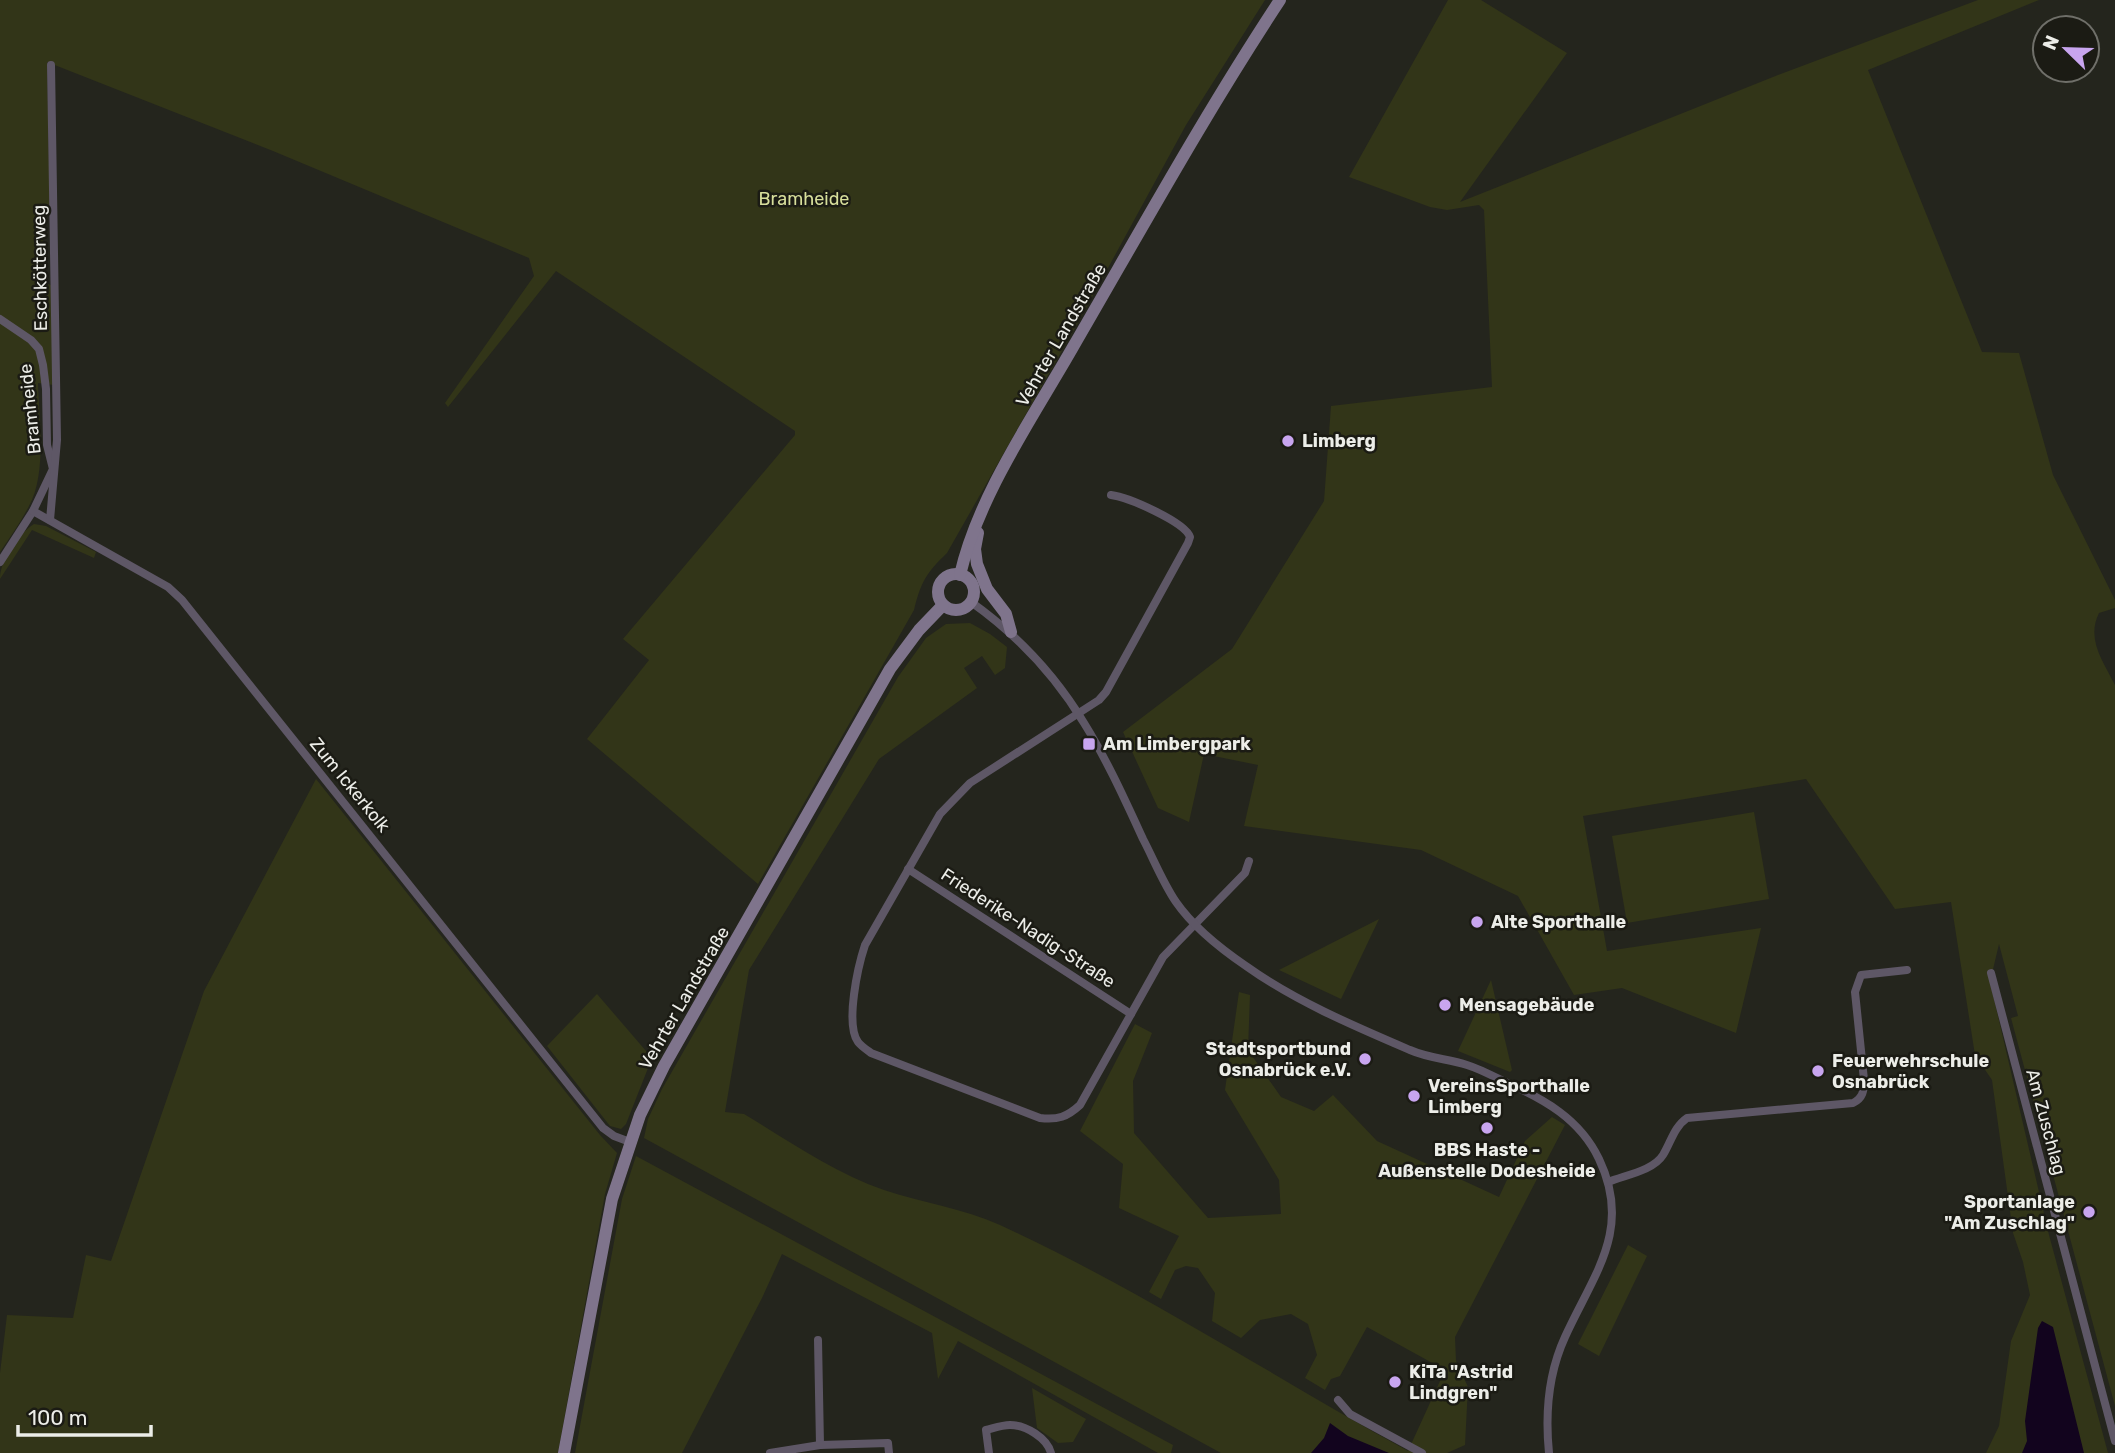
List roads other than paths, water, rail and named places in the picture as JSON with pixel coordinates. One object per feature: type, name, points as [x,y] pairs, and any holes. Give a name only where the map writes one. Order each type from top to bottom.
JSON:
[{"type":"main road","name":"Vehrter Landstraße","points":[[960,575],[966,548],[1001,474],[1280,0]]},
{"type":"main road","points":[[977,522],[977,564],[987,589],[1006,614],[1011,632]]},
{"type":"main road","points":[[950,575],[967,578],[974,588],[971,602],[959,610],[943,605],[938,596],[942,581],[950,575]]},
{"type":"main road","name":"Vehrter Landstraße","points":[[565,1453],[612,1199],[630,1142],[664,1066],[877,690],[919,630],[943,605]]},
{"type":"street","name":"Eschkötterweg","points":[[51,65],[57,400],[57,440],[53,469]]},
{"type":"street","name":"Bramheide","points":[[0,318],[39,349],[46,389],[47,445],[53,469],[33,511],[0,562]]},
{"type":"street","points":[[50,520],[53,469]]},
{"type":"street","points":[[1111,495],[1125,496],[1183,527],[1190,537],[1106,692],[1079,714],[970,783],[940,814],[865,945],[859,964],[852,1026],[858,1041],[871,1053],[1040,1118],[1055,1120],[1069,1115],[1080,1105],[1163,957],[1245,873],[1249,861]]},
{"type":"street","name":"Zum Ickerkolk","points":[[33,511],[168,587],[182,600],[603,1128],[630,1142]]},
{"type":"street","points":[[971,602],[1011,632],[1079,714],[1116,781],[1162,878],[1177,903],[1195,924],[1246,966],[1298,998],[1412,1051],[1471,1067],[1555,1107],[1587,1138],[1608,1182],[1612,1207],[1611,1231],[1606,1255],[1564,1338],[1555,1365],[1548,1395],[1549,1453]]},
{"type":"street","name":"Friederike-Nadig-Straße","points":[[908,869],[1131,1014]]},
{"type":"street","points":[[1608,1182],[1653,1165],[1662,1157],[1676,1128],[1686,1118],[1859,1100],[1864,1091],[1864,1080],[1855,992],[1857,982],[1861,975],[1907,970]]},
{"type":"street","name":"Am Zuschlag","points":[[1991,973],[2115,1441]]},
{"type":"street","points":[[818,1340],[820,1445]]},
{"type":"street","points":[[1338,1400],[1350,1414],[1422,1453]]},
{"type":"street","points":[[989,1453],[986,1430],[1010,1425],[1034,1433],[1047,1442],[1051,1453]]},
{"type":"street","points":[[770,1453],[820,1445],[888,1443],[889,1453]]},
{"type":"place","name":"Limberg","points":[[1288,441]]},
{"type":"place","name":"Am Limbergpark","points":[[1089,744]]},
{"type":"place","name":"Alte Sporthalle","points":[[1477,922]]},
{"type":"place","name":"Mensagebäude","points":[[1445,1005]]},
{"type":"place","name":"Stadtsportbund Osnabrück e.V.","points":[[1365,1059]]},
{"type":"place","name":"Feuerwehrschule Osnabrück","points":[[1818,1071]]},
{"type":"place","name":"VereinsSporthalle Limberg","points":[[1414,1096]]},
{"type":"place","name":"BBS Haste - Außenstelle Dodesheide","points":[[1487,1128]]},
{"type":"place","name":"Sportanlage \"Am Zuschlag\"","points":[[2089,1212]]},
{"type":"place","name":"KiTa \"Astrid Lindgren\"","points":[[1395,1382]]}]
